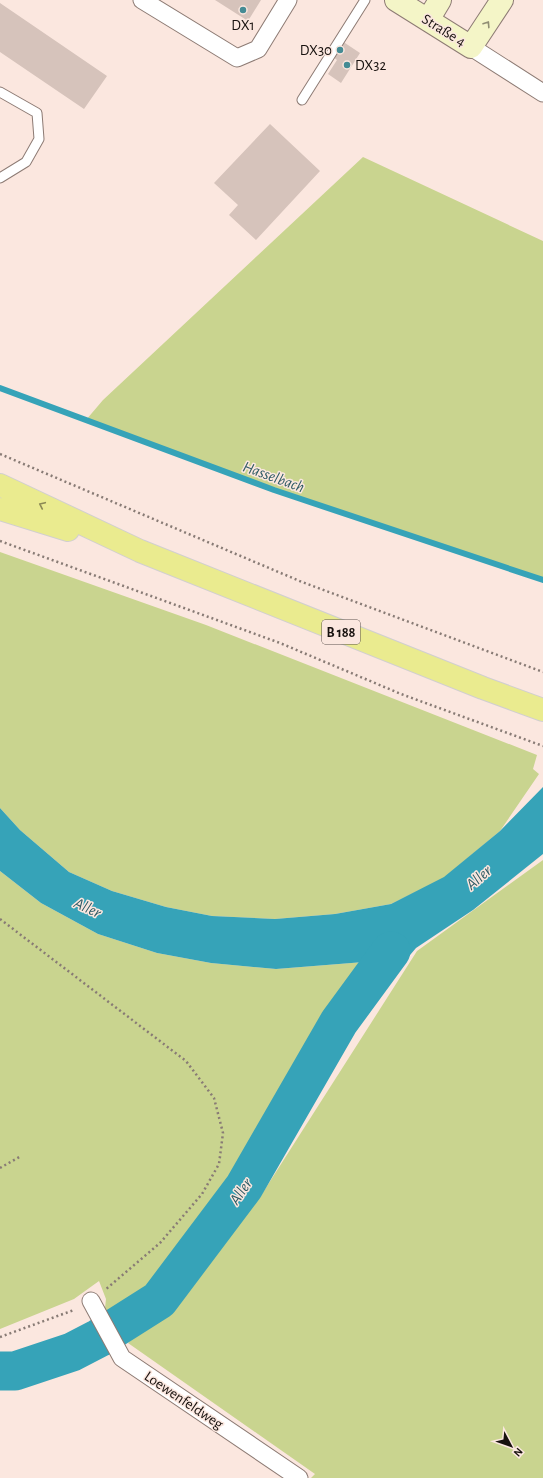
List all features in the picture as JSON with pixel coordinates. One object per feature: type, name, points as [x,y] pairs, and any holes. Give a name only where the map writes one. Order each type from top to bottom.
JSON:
[{"type":"main road","name":"B 188","points":[[0,485],[140,552],[483,688],[543,710]]},
{"type":"main road","name":"B 188","points":[[0,509],[140,552]]},
{"type":"street","points":[[142,0],[237,58],[258,49],[288,0]]},
{"type":"street","name":"Straße 4","points":[[396,0],[471,47]]},
{"type":"street","points":[[428,20],[440,0]]},
{"type":"street","points":[[502,0],[471,47],[543,93]]},
{"type":"street","name":"Loewenfeldweg","points":[[91,1301],[122,1358],[299,1478]]},
{"type":"lane","points":[[302,100],[365,0]]},
{"type":"lane","points":[[0,92],[37,113],[39,139],[26,162],[0,178]]},
{"type":"path","points":[[0,454],[302,582],[543,672]]},
{"type":"path","points":[[0,541],[280,643],[401,694],[543,746]]},
{"type":"path","points":[[0,919],[186,1061],[214,1098],[224,1133],[219,1164],[202,1194],[160,1243],[91,1301],[64,1315],[0,1337]]},
{"type":"path","points":[[0,1168],[21,1156]]},
{"type":"green space","points":[[363,157],[543,241],[543,580],[274,490],[86,420],[103,400]]},
{"type":"green space","points":[[0,552],[206,625],[537,755],[533,769],[539,774],[500,831],[444,878],[391,904],[335,914],[275,919],[212,916],[166,907],[112,891],[69,872],[20,830],[0,808]]},
{"type":"green space","points":[[543,860],[543,1478],[311,1478],[315,1474],[128,1343],[180,1295],[260,1197],[417,951]]},
{"type":"green space","points":[[0,871],[41,903],[98,934],[157,953],[211,963],[276,969],[364,962],[349,999],[265,1135],[150,1295],[113,1322],[105,1308],[106,1299],[99,1281],[74,1299],[0,1329]]},
{"type":"water","points":[[543,787],[543,854],[473,910],[416,948],[371,1001],[352,990],[364,962],[276,969],[211,963],[157,953],[98,934],[41,903],[0,871],[0,808],[20,830],[69,872],[112,891],[166,907],[212,916],[275,919],[335,914],[391,904],[444,877],[500,831]]},
{"type":"building","name":"DX1","points":[[215,0],[261,0],[248,21]]},
{"type":"building","points":[[0,3],[107,76],[84,109],[0,52]]},
{"type":"building","points":[[342,41],[360,53],[341,83],[328,74],[337,60],[332,56]]},
{"type":"building","points":[[270,124],[320,171],[256,240],[229,215],[238,205],[214,183]]},
{"type":"waterway","name":"Hasselbach","points":[[0,388],[274,490],[543,580]]},
{"type":"waterway","name":"Aller","points":[[0,1371],[15,1371],[72,1352],[99,1338],[159,1300],[244,1187],[339,1022],[391,951]]},
{"type":"place","name":"DX1","points":[[243,10]]},
{"type":"place","name":"DX30","points":[[340,50]]},
{"type":"place","name":"DX32","points":[[347,65]]}]
